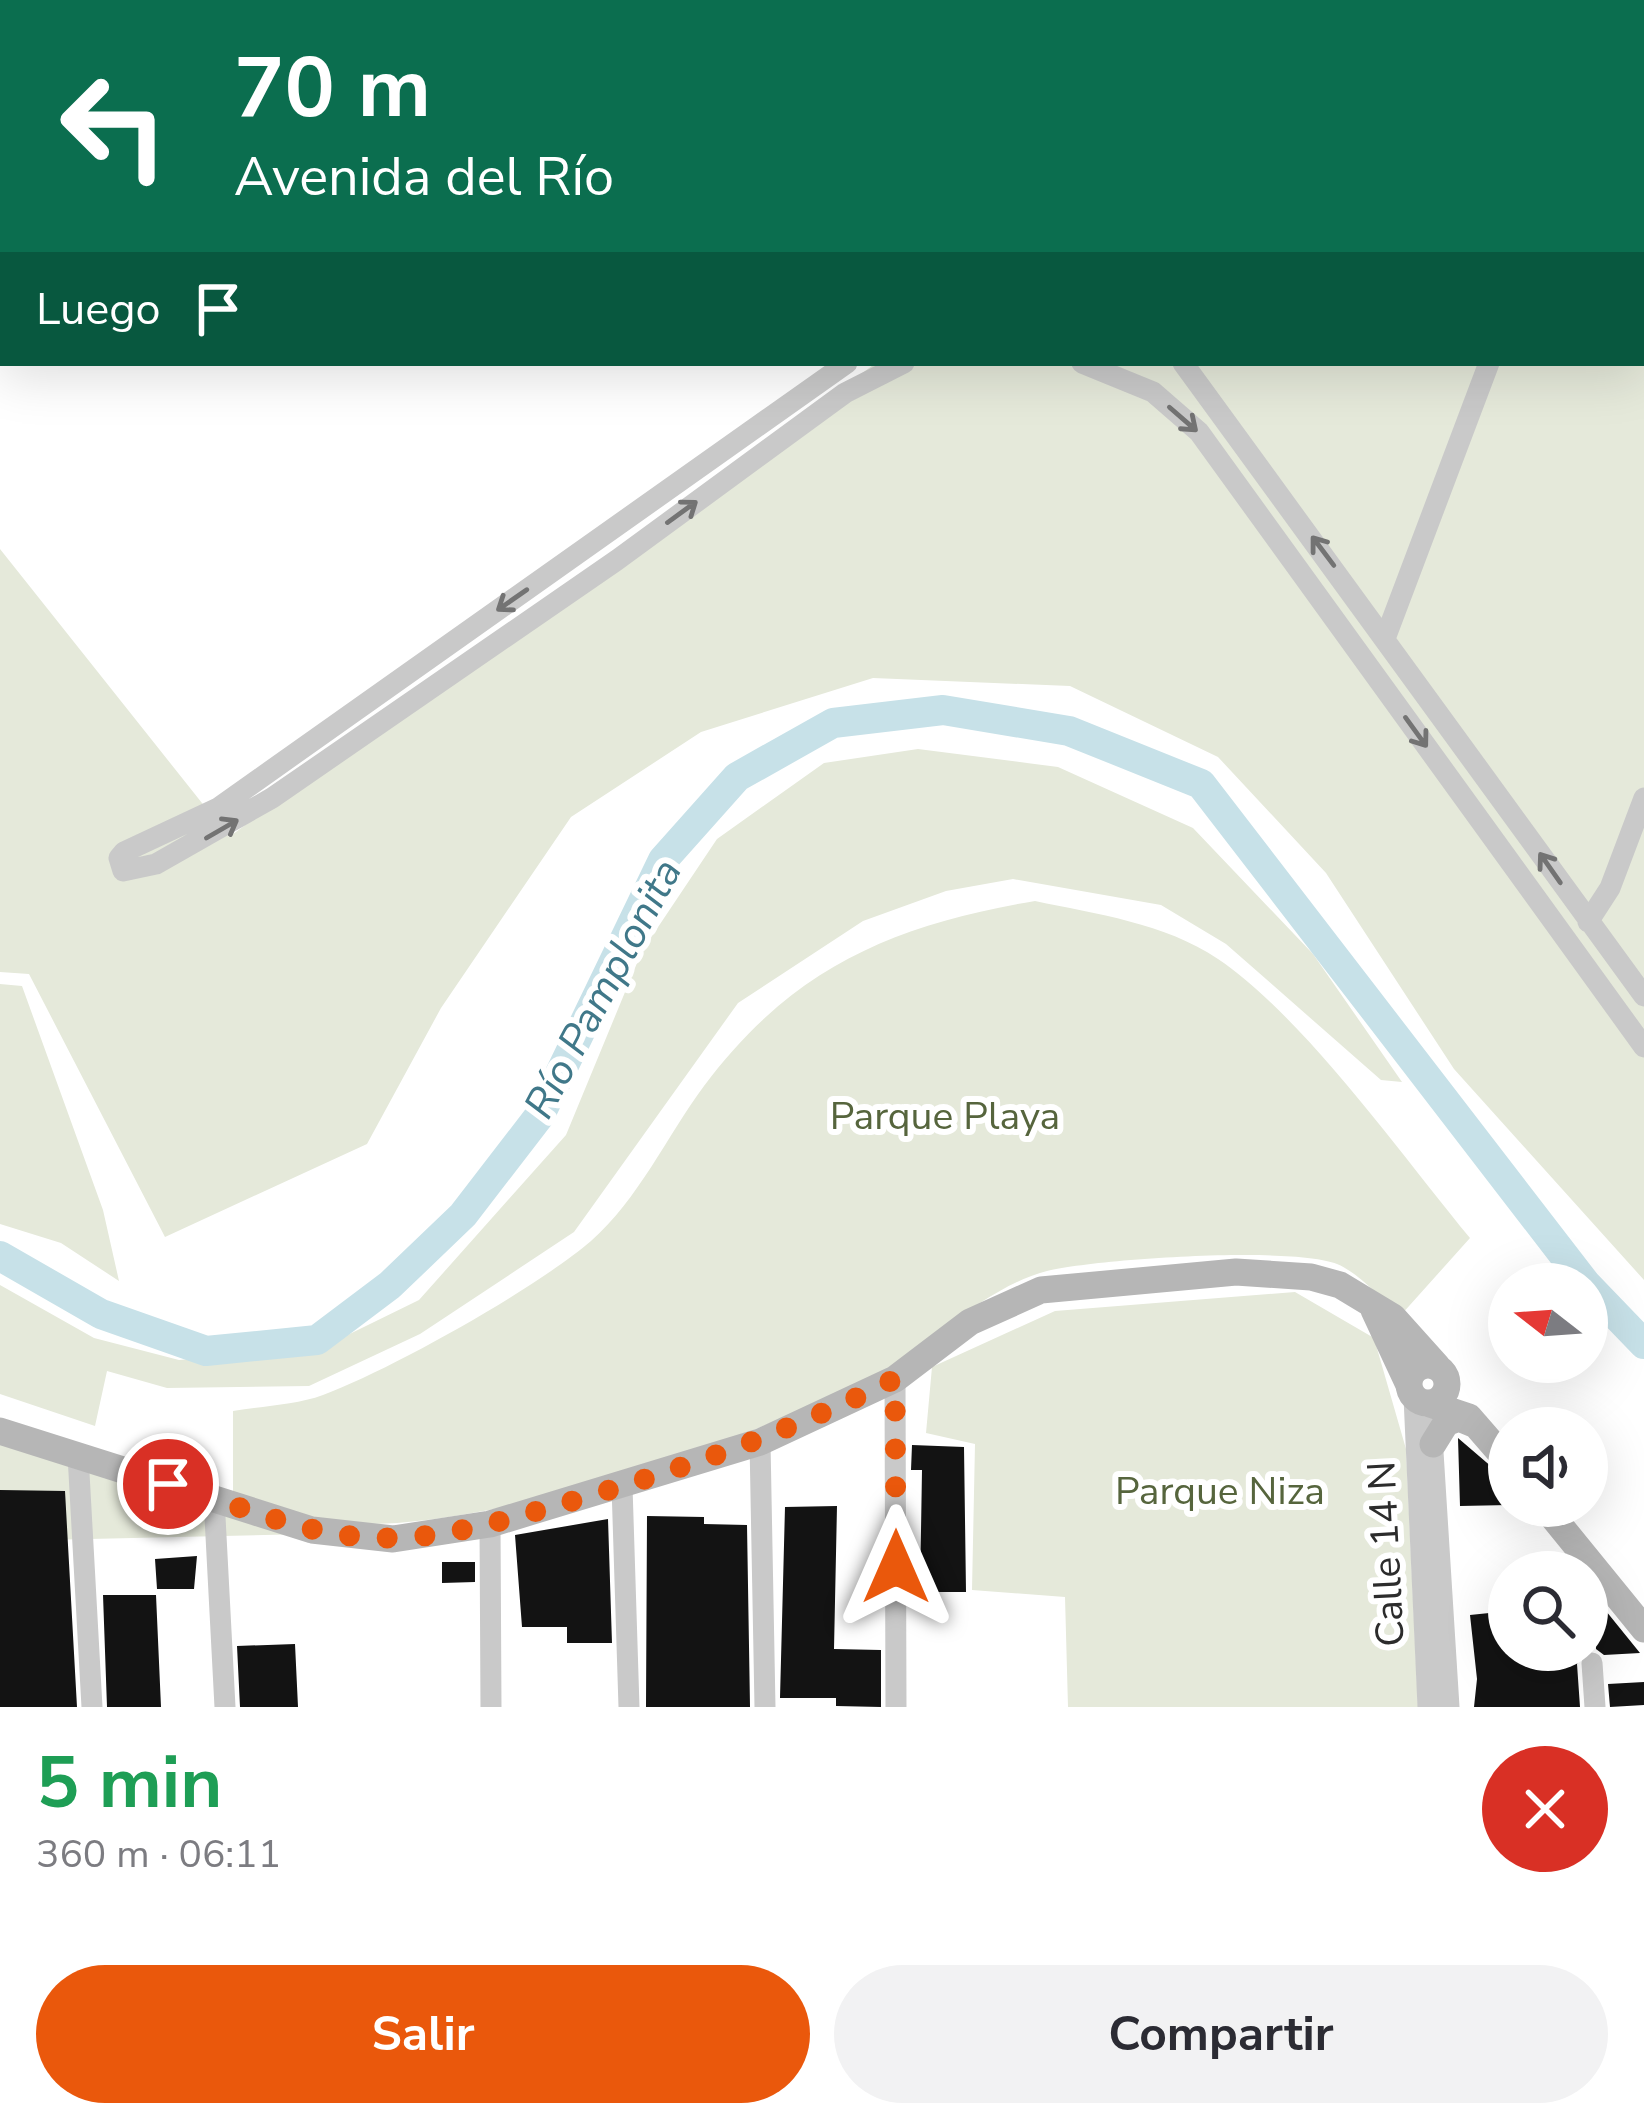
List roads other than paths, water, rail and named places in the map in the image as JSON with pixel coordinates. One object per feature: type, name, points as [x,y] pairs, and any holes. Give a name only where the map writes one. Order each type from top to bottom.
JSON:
[{"type":"main road","points":[[0,1431],[312,1529],[393,1539],[490,1524],[760,1442],[895,1379],[970,1322],[1041,1290],[1274,1271],[1327,1281],[1363,1298],[1407,1329],[1473,1405],[1480,1426]]},
{"type":"main road","points":[[1363,1298],[1384,1325],[1418,1395],[1459,1411],[1488,1436]]},
{"type":"main road","points":[[1418,1395],[1443,1396],[1442,1372]]},
{"type":"main road","points":[[1433,1444],[1452,1420],[1480,1426]]},
{"type":"main road","points":[[1561,1527],[1644,1630]]},
{"type":"street","points":[[844,366],[218,808],[124,852],[118,865],[123,872],[156,864],[226,827],[617,560],[845,393],[898,366]]},
{"type":"street","points":[[1089,366],[1153,392],[1198,432],[1644,1047]]},
{"type":"street","points":[[1185,366],[1644,996]]},
{"type":"street","points":[[1386,636],[1488,366]]},
{"type":"street","points":[[604,539],[601,552],[617,560]]},
{"type":"street","points":[[561,566],[571,575],[572,590]]},
{"type":"street","points":[[1588,922],[1610,888],[1644,798]]},
{"type":"street","points":[[895,1379],[896,1707]]},
{"type":"street","name":"Calle 14 N","points":[[1418,1395],[1433,1444],[1449,1707]]},
{"type":"street","name":"Calle 14 N","points":[[1418,1395],[1428,1707]]},
{"type":"street","points":[[760,1442],[765,1707]]},
{"type":"street","points":[[78,1455],[92,1707]]},
{"type":"street","points":[[622,1486],[629,1707]]},
{"type":"street","points":[[214,1498],[225,1707]]},
{"type":"street","points":[[490,1524],[490,1707]]},
{"type":"street","points":[[1592,1671],[1594,1707]]},
{"type":"waterway","name":"Río Pamplonita","points":[[0,1256],[101,1314],[206,1351],[317,1340],[390,1285],[463,1215],[540,1115],[663,860],[737,777],[833,723],[943,710],[1069,731],[1201,784],[1570,1263]]},
{"type":"waterway","name":"Río Pamplonita","points":[[1608,1307],[1644,1344]]},
{"type":"park label","name":"Parque Playa","points":[[945,1115]]},
{"type":"park label","name":"Parque Niza","points":[[1220,1490]]}]
